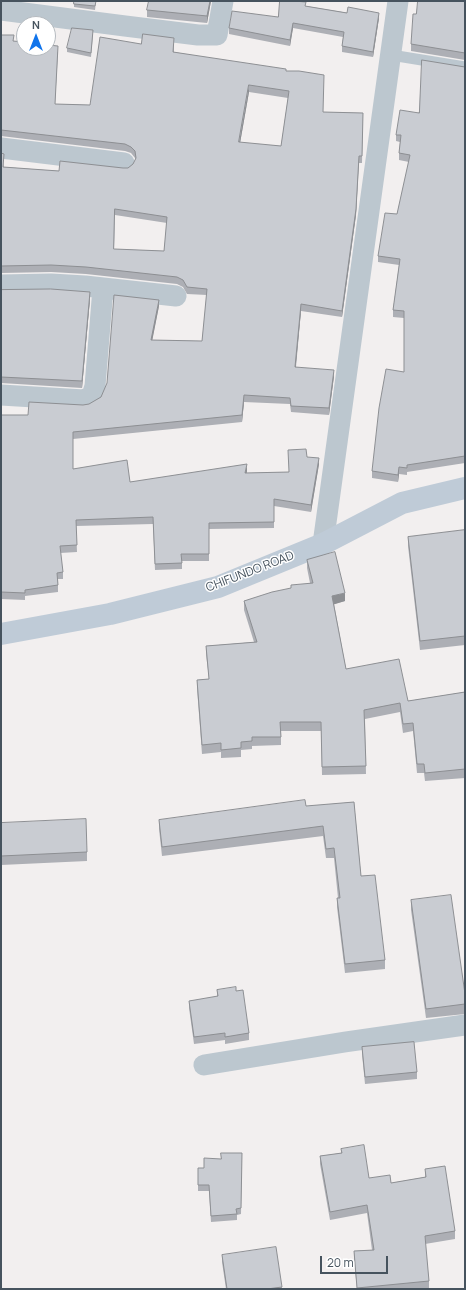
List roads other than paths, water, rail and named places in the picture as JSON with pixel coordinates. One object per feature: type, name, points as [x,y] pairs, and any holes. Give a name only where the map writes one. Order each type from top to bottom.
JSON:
[{"type":"street","points":[[1,10],[198,35],[218,35],[223,1]]},
{"type":"street","points":[[323,544],[398,1]]},
{"type":"street","points":[[1,148],[124,163]]},
{"type":"street","points":[[1,285],[51,284],[176,296]]},
{"type":"street","points":[[1,394],[84,400],[92,396],[95,386],[103,288]]},
{"type":"street","name":"CHIFUNDO ROAD","points":[[1,634],[110,614],[218,587],[323,544],[402,503],[465,488]]},
{"type":"street","points":[[204,1065],[345,1042],[465,1025]]},
{"type":"lane","points":[[391,55],[465,67]]}]
